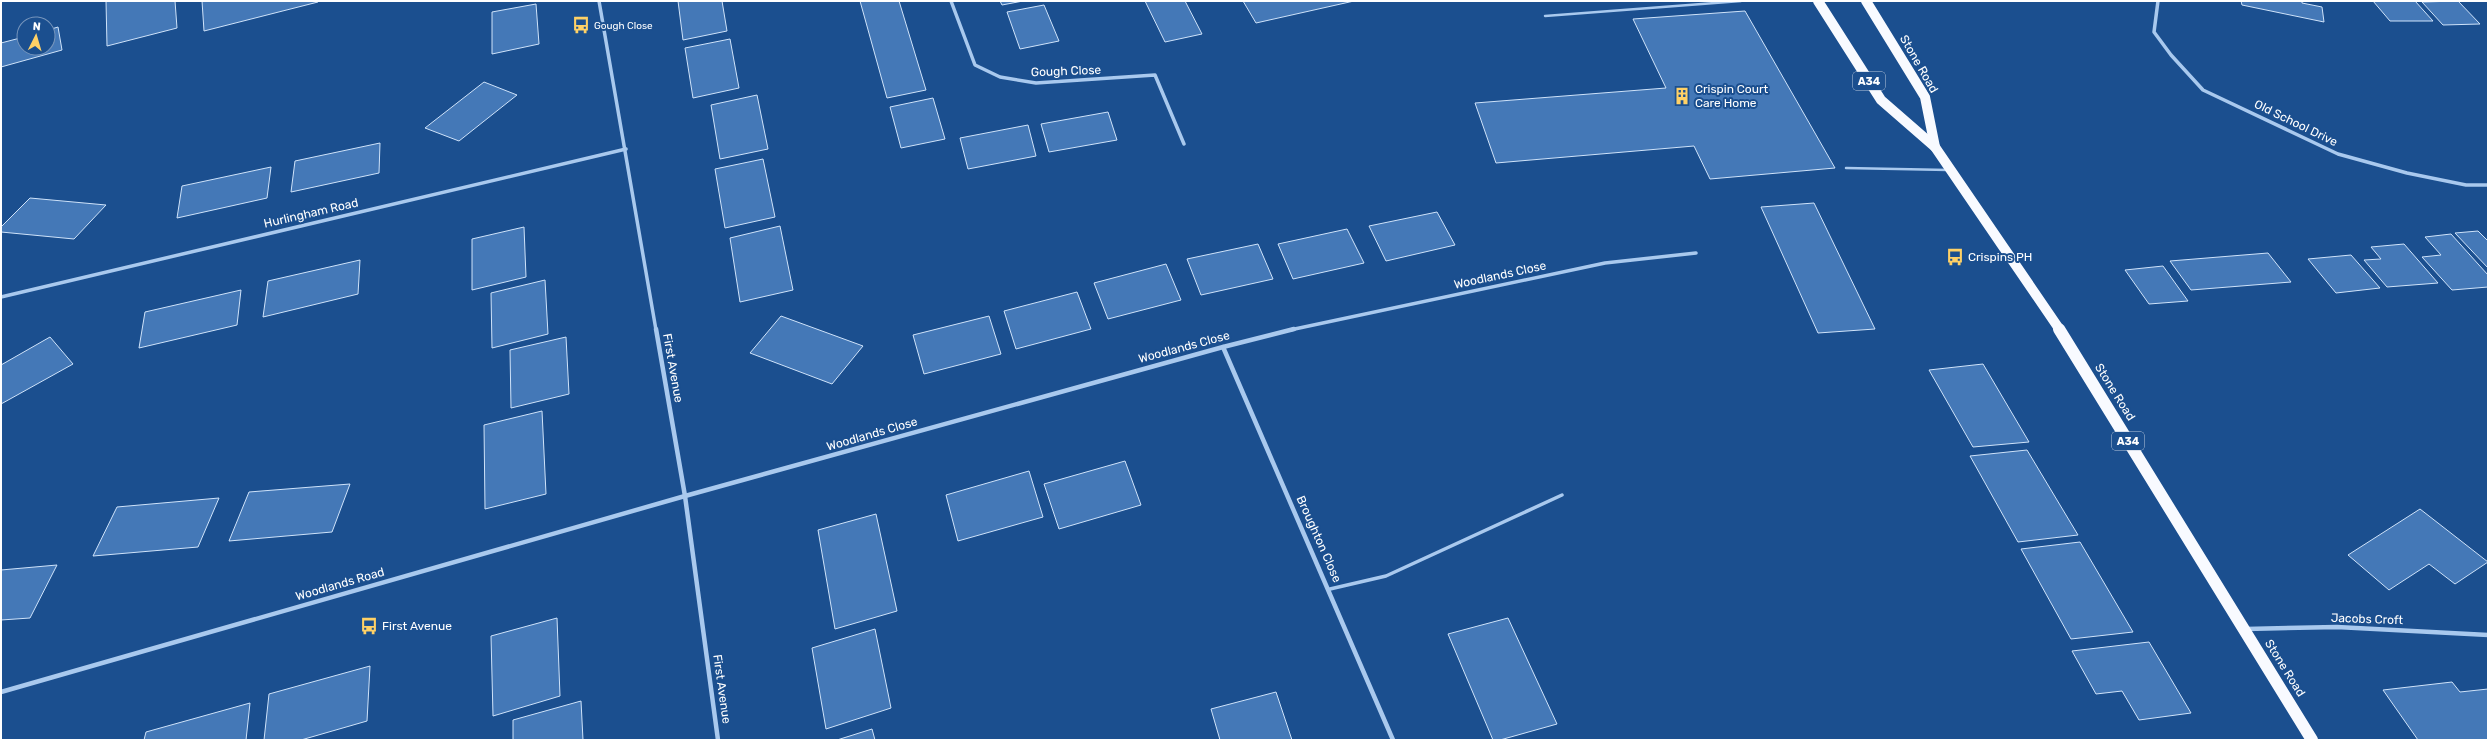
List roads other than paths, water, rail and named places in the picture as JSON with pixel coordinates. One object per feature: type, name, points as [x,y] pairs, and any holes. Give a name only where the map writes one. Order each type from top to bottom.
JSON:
[{"type":"highway","name":"Stone Road","points":[[1818,1],[1880,100],[1935,147],[2055,323],[2312,740]]},
{"type":"highway","name":"Stone Road","points":[[1866,1],[1924,97],[1935,147]]},
{"type":"street","name":"First Avenue","points":[[599,1],[626,149],[685,496],[718,740]]},
{"type":"street","name":"Gough Close","points":[[951,1],[975,65],[1000,77],[1036,83],[1155,75],[1184,144]]},
{"type":"street","name":"Old School Drive","points":[[2158,1],[2155,11],[2154,32],[2171,55],[2203,90],[2338,154],[2407,173],[2459,184],[2488,185]]},
{"type":"street","name":"Hurlingham Road","points":[[1,297],[626,149]]},
{"type":"street","name":"Woodlands Close","points":[[685,496],[1223,347],[1340,318],[1605,263],[1696,253]]},
{"type":"street","name":"Broughton Close","points":[[1223,347],[1330,589],[1393,740]]},
{"type":"street","name":"Woodlands Road","points":[[1,692],[685,496]]},
{"type":"street","name":"Jacobs Croft","points":[[2244,629],[2337,627],[2488,635]]},
{"type":"lane","points":[[1545,16],[1741,1]]},
{"type":"lane","points":[[1846,168],[1950,170]]},
{"type":"lane","points":[[1330,589],[1386,576],[1562,495]]},
{"type":"place","name":"Gough Close","points":[[581,25]]},
{"type":"place","name":"Crispin Court Care Home","points":[[1682,96]]},
{"type":"place","name":"Crispins PH","points":[[1955,257]]},
{"type":"place","name":"First Avenue","points":[[369,626]]}]
